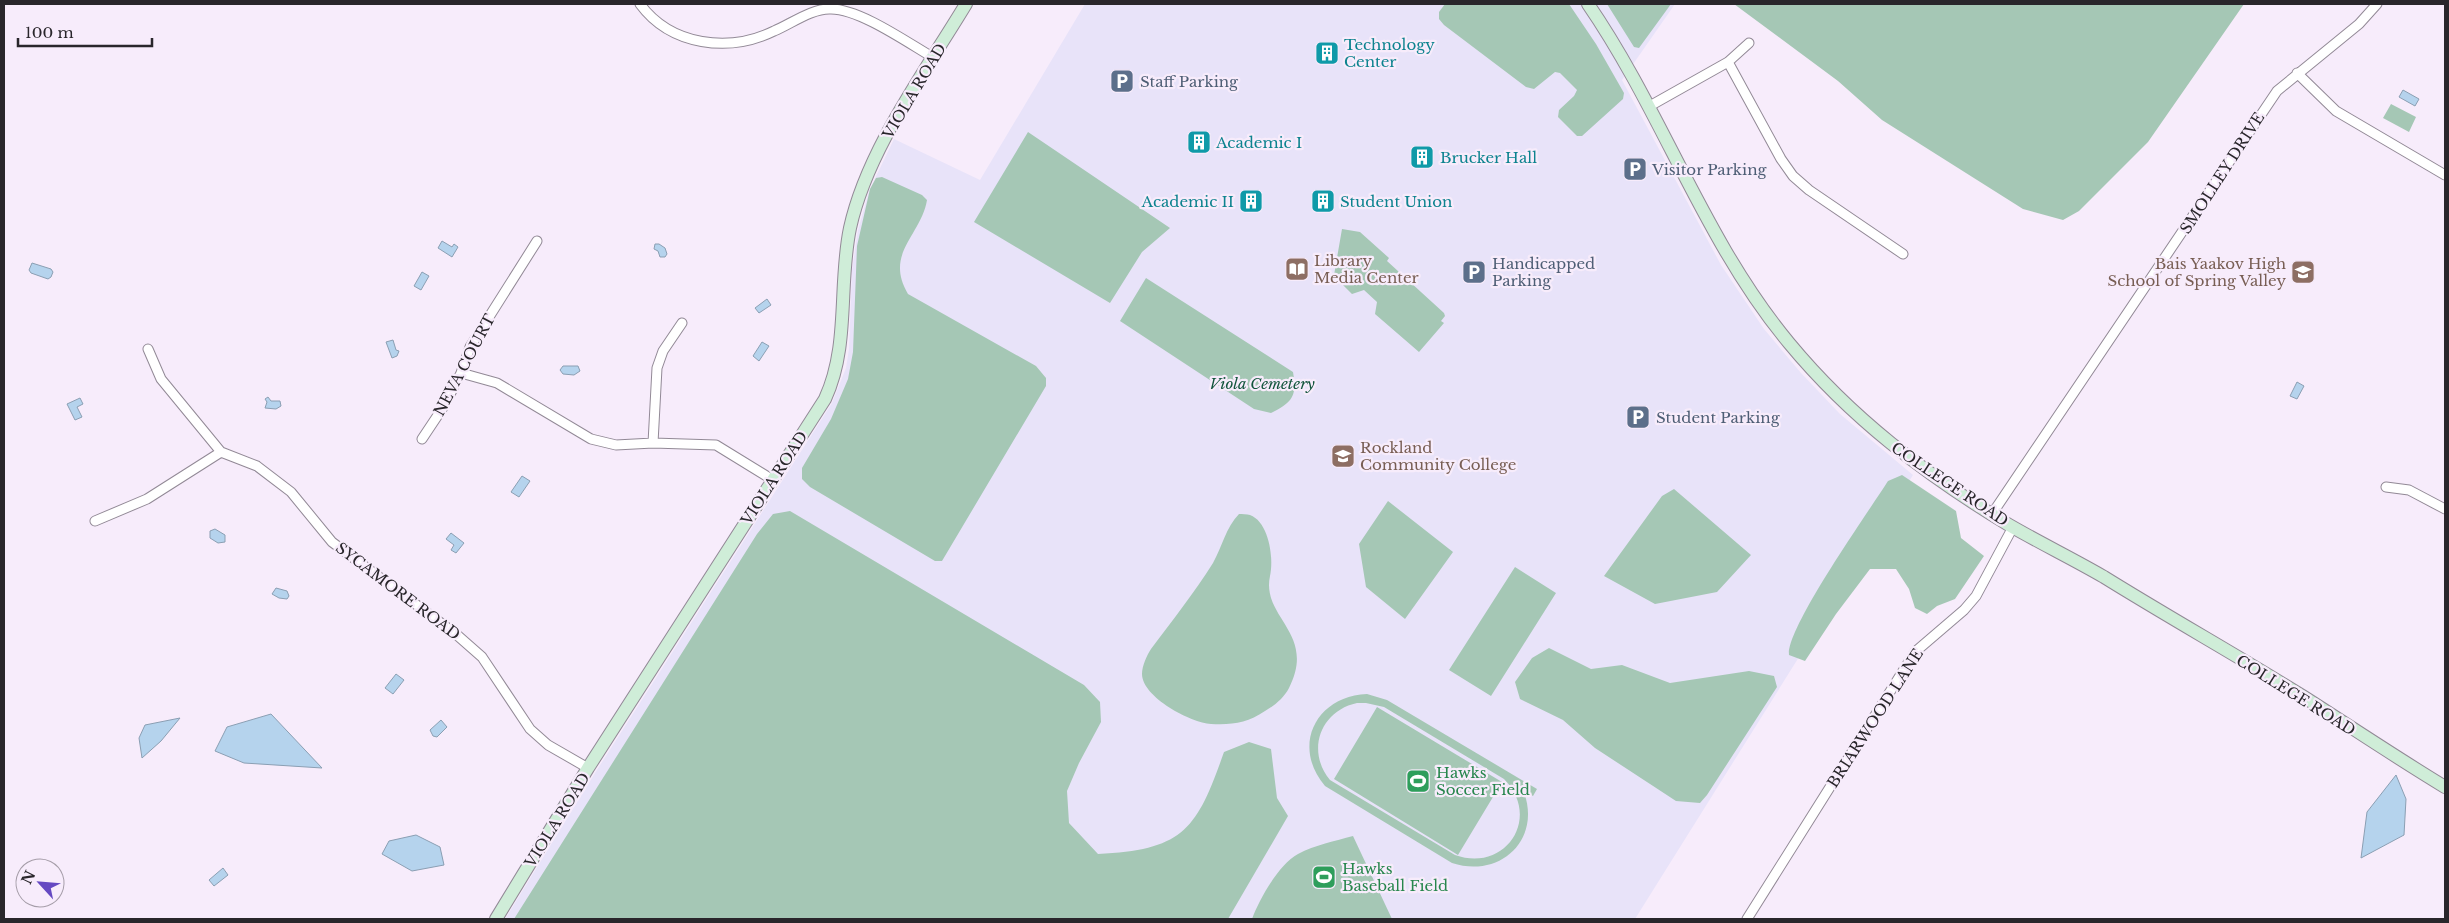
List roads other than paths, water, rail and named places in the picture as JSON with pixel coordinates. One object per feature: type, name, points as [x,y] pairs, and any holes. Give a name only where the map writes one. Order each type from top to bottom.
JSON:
[{"type":"street","points":[[640,4],[648,14],[677,34],[697,41],[717,44],[737,44],[757,39],[812,13],[830,8],[850,12],[934,58]]},
{"type":"street","name":"VIOLA ROAD","points":[[496,919],[588,768],[825,399],[838,366],[841,348],[846,256],[850,228],[861,188],[887,135],[966,4]]},
{"type":"street","name":"COLLEGE ROAD","points":[[1588,4],[1613,42],[1730,261],[1789,343],[1829,388],[1878,434],[1929,474],[1992,514],[2100,575],[2302,697],[2367,740],[2445,787]]},
{"type":"street","name":"SMOLLEY DRIVE","points":[[1992,514],[2191,220],[2254,122],[2277,91],[2359,24],[2377,4]]},
{"type":"street","points":[[1648,107],[1728,62],[1749,43]]},
{"type":"street","points":[[1728,62],[1781,159],[1793,176],[1809,190],[1903,254]]},
{"type":"street","points":[[2297,73],[2336,112],[2445,175]]},
{"type":"street","name":"NEVA COURT","points":[[422,439],[444,406],[461,373],[470,347],[537,241]]},
{"type":"street","points":[[653,443],[657,368],[663,351],[682,323]]},
{"type":"street","name":"SYCAMORE ROAD","points":[[148,350],[161,379],[222,452],[257,466],[291,492],[332,542],[457,635],[482,657],[530,729],[548,745],[588,768]]},
{"type":"street","points":[[461,373],[497,382],[591,439],[616,445],[653,443],[716,446],[772,480]]},
{"type":"street","points":[[95,521],[147,499],[222,452]]},
{"type":"street","points":[[2386,487],[2409,490],[2445,509]]},
{"type":"street","name":"BRIARWOOD LANE","points":[[1747,919],[1915,652],[1964,610],[1976,596],[2013,527]]},
{"type":"water","points":[[2403,90],[2419,99],[2415,106],[2399,97]]},
{"type":"water","points":[[442,241],[452,247],[454,244],[458,247],[452,257],[438,248]]},
{"type":"water","points":[[655,244],[665,248],[667,254],[665,257],[660,257],[658,251],[654,249]]},
{"type":"water","points":[[32,263],[51,269],[53,272],[51,277],[48,279],[31,273],[29,270]]},
{"type":"water","points":[[422,272],[429,276],[421,290],[414,286]]},
{"type":"water","points":[[767,299],[771,305],[759,313],[755,308]]},
{"type":"water","points":[[393,340],[396,350],[399,351],[397,356],[392,358],[386,342]]},
{"type":"water","points":[[762,342],[769,346],[759,361],[753,356]]},
{"type":"water","points":[[563,366],[578,366],[580,371],[574,375],[563,374],[560,370]]},
{"type":"water","points":[[2297,382],[2304,386],[2297,399],[2290,396]]},
{"type":"water","points":[[268,397],[271,401],[280,401],[281,406],[276,409],[265,408],[267,402],[265,399]]},
{"type":"water","points":[[80,398],[83,404],[77,407],[82,417],[75,420],[67,404]]},
{"type":"water","points":[[522,476],[530,481],[519,497],[511,492]]},
{"type":"water","points":[[215,529],[225,535],[225,542],[218,543],[210,538],[210,531]]},
{"type":"water","points":[[451,533],[464,543],[456,553],[451,550],[454,545],[446,539]]},
{"type":"water","points":[[276,588],[287,591],[289,596],[287,599],[279,598],[272,594]]},
{"type":"water","points":[[396,674],[404,680],[393,694],[385,688]]},
{"type":"water","points":[[271,714],[322,768],[244,763],[215,751],[227,727]]},
{"type":"water","points":[[180,718],[161,741],[142,758],[139,738],[145,725]]},
{"type":"water","points":[[441,720],[447,727],[437,737],[433,736],[430,730]]},
{"type":"water","points":[[2396,775],[2406,799],[2404,835],[2361,858],[2367,812]]},
{"type":"water","points":[[416,835],[440,847],[444,865],[412,871],[382,854],[389,841]]},
{"type":"water","points":[[223,868],[228,875],[214,886],[209,880]]},
{"type":"place","name":"Technology Center","points":[[1327,53]]},
{"type":"place","name":"Staff Parking","points":[[1122,81]]},
{"type":"place","name":"Academic I","points":[[1199,142]]},
{"type":"place","name":"Brucker Hall","points":[[1422,157]]},
{"type":"place","name":"Visitor Parking","points":[[1635,169]]},
{"type":"place","name":"Academic II","points":[[1251,201]]},
{"type":"place","name":"Student Union","points":[[1323,201]]},
{"type":"place","name":"Library Media Center","points":[[1297,269]]},
{"type":"place","name":"Handicapped Parking","points":[[1474,272]]},
{"type":"place","name":"Bais Yaakov High School of Spring Valley","points":[[2303,272]]},
{"type":"place","name":"Student Parking","points":[[1638,417]]},
{"type":"place","name":"Rockland Community College","points":[[1343,456]]},
{"type":"place","name":"Hawks Soccer Field","points":[[1418,781]]},
{"type":"place","name":"Hawks Baseball Field","points":[[1324,877]]},
{"type":"park label","name":"Viola Cemetery","points":[[1262,383]]}]
